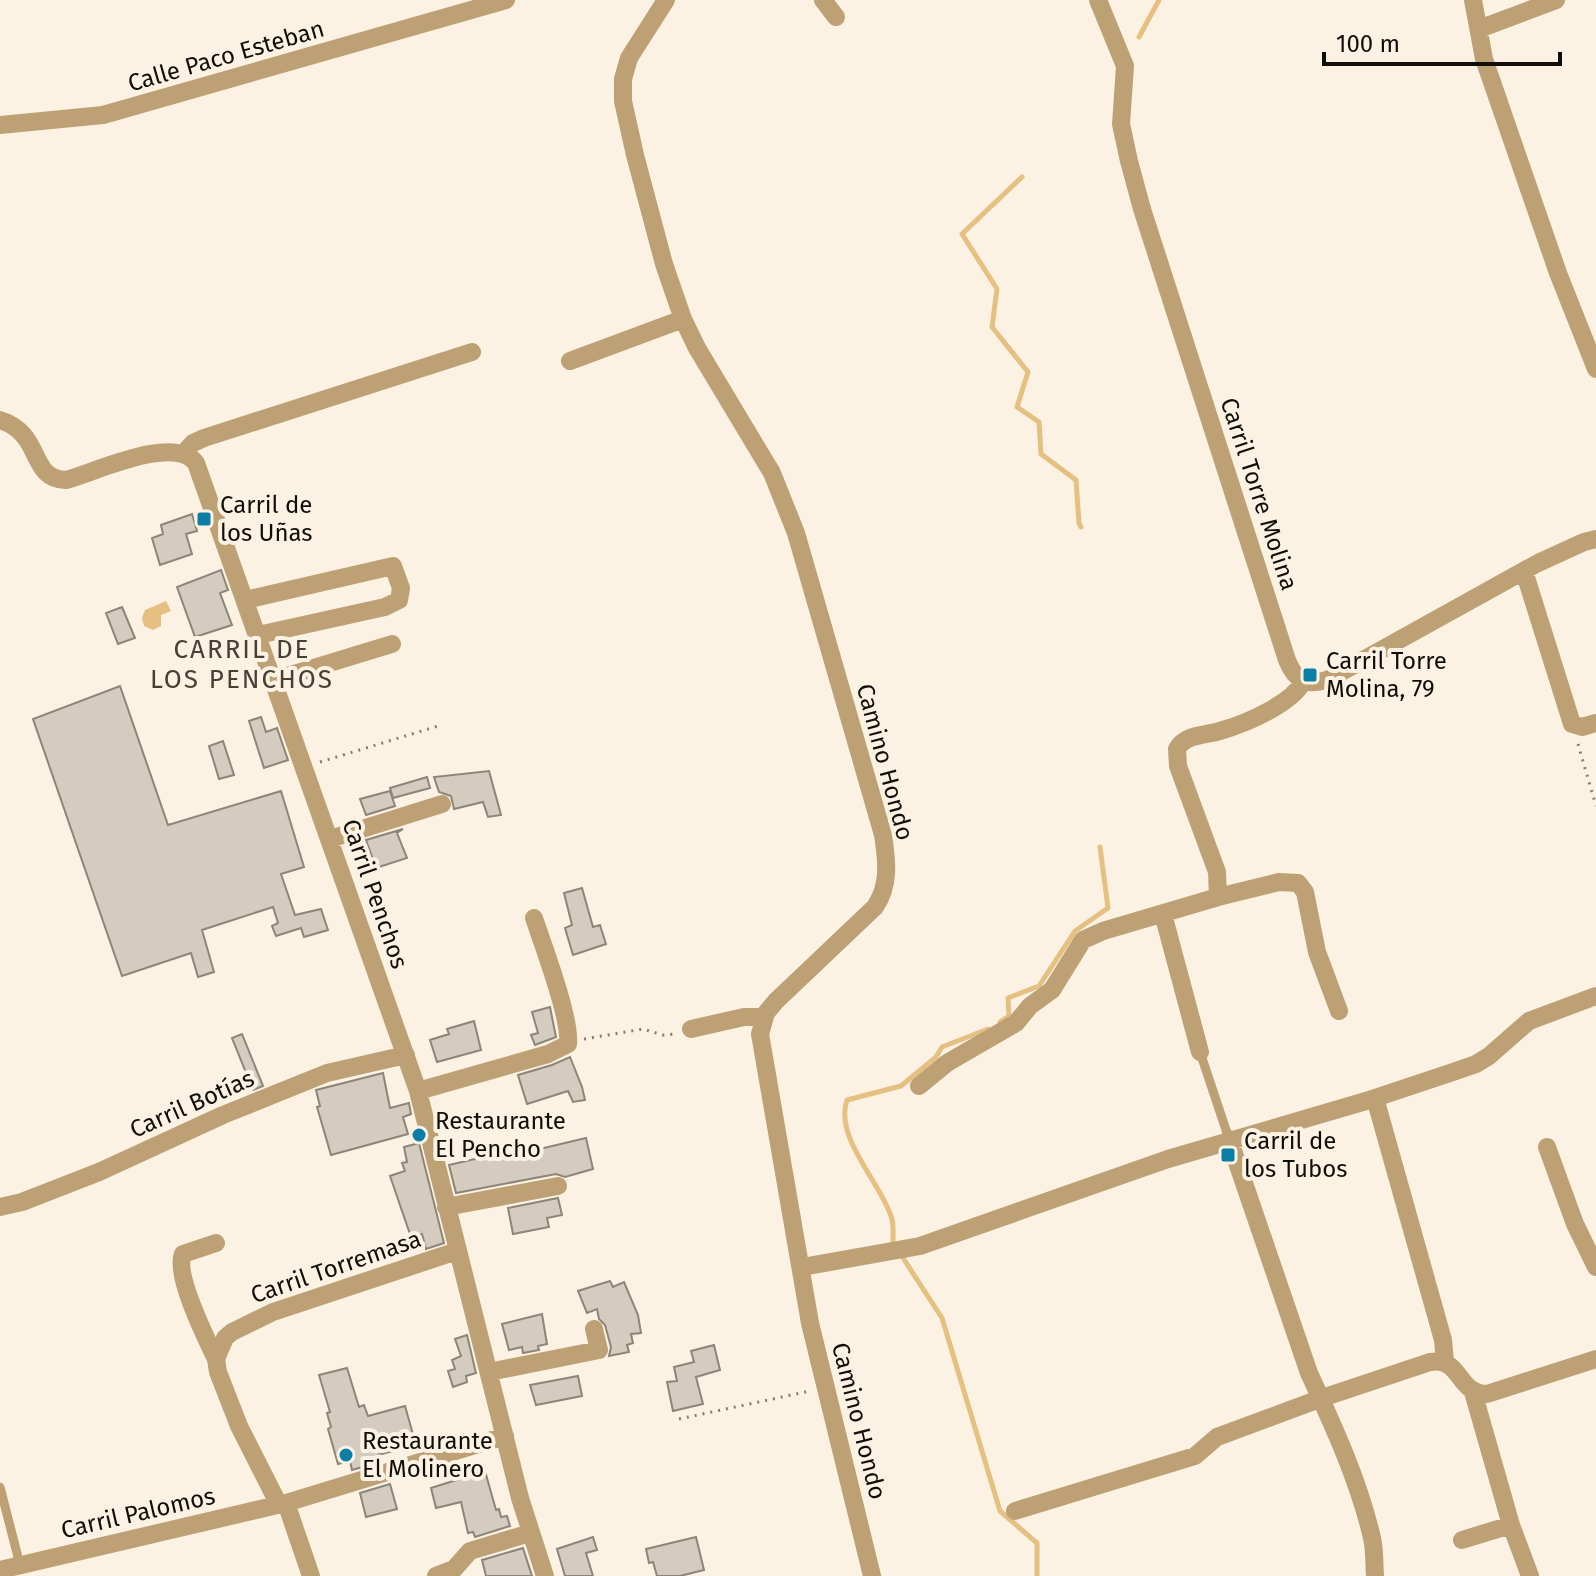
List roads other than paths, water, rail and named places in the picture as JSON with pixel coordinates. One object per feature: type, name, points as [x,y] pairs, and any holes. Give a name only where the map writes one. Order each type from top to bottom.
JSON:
[{"type":"street","name":"Calle Paco Esteban","points":[[0,125],[103,115],[506,0]]},
{"type":"street","name":"Camino Hondo","points":[[666,0],[629,58],[623,79],[623,101],[664,264],[683,319],[779,488],[803,551],[887,858],[884,892],[875,907],[776,1001],[764,1017],[760,1034],[810,1323],[872,1576]]},
{"type":"street","points":[[823,0],[836,17]]},
{"type":"street","name":"Carril Torre Molina","points":[[1098,0],[1125,66],[1121,124],[1142,209],[1287,660],[1296,677],[1303,682]]},
{"type":"street","points":[[1473,0],[1484,59],[1558,273],[1596,369]]},
{"type":"street","points":[[1479,29],[1556,0]]},
{"type":"street","points":[[570,361],[683,319]]},
{"type":"street","points":[[0,420],[21,430],[31,443],[45,475],[54,480],[78,477],[150,454],[170,451],[184,453],[193,443],[204,438],[472,352]]},
{"type":"street","name":"Carril Penchos","points":[[184,453],[196,463],[418,1091],[530,1533],[545,1576]]},
{"type":"street","points":[[1218,897],[1217,872],[1178,766],[1177,749],[1187,739],[1246,722],[1293,696],[1303,682],[1327,680],[1524,571],[1573,546],[1596,539]]},
{"type":"street","points":[[245,600],[393,566],[401,588],[399,600],[385,607],[258,635]]},
{"type":"street","points":[[1524,571],[1572,724],[1576,727],[1596,723]]},
{"type":"street","points":[[274,680],[392,644]]},
{"type":"street","points":[[330,839],[442,804]]},
{"type":"street","points":[[919,1086],[947,1063],[1016,1023],[1030,1006],[1052,990],[1083,940],[1218,897],[1279,882],[1293,881],[1302,886],[1317,952],[1339,1011]]},
{"type":"street","points":[[1163,914],[1200,1052]]},
{"type":"street","points":[[418,1091],[565,1047],[569,1041],[560,1001],[534,918]]},
{"type":"street","points":[[802,1267],[920,1246],[1229,1139],[1375,1098],[1476,1064],[1529,1021],[1596,996]]},
{"type":"street","points":[[691,1029],[744,1017],[764,1017]]},
{"type":"street","name":"Carril Botías","points":[[0,1207],[22,1202],[99,1172],[223,1115],[327,1073],[406,1055]]},
{"type":"street","points":[[1375,1098],[1435,1308],[1445,1362]]},
{"type":"street","points":[[1229,1139],[1309,1373],[1322,1398],[1363,1507],[1372,1539],[1375,1576]]},
{"type":"street","points":[[1547,1147],[1575,1224],[1596,1267]]},
{"type":"street","points":[[446,1207],[558,1186]]},
{"type":"street","points":[[216,1243],[183,1254],[181,1267],[239,1426],[282,1504],[311,1576]]},
{"type":"street","name":"Carril Torremasa","points":[[216,1359],[219,1347],[232,1332],[273,1312],[457,1251]]},
{"type":"street","points":[[489,1372],[599,1350],[594,1329]]},
{"type":"street","points":[[1473,1392],[1496,1392],[1596,1359]]},
{"type":"street","points":[[1015,1511],[1195,1456],[1217,1437],[1412,1367],[1445,1362],[1473,1392],[1511,1525],[1530,1576]]},
{"type":"street","name":"Carril Palomos","points":[[0,1570],[282,1504],[505,1436]]},
{"type":"street","points":[[1462,1540],[1511,1525]]},
{"type":"street","points":[[436,1576],[454,1569],[470,1551],[530,1533]]},
{"type":"lane","points":[[1200,1052],[1229,1139]]},
{"type":"lane","points":[[0,1487],[20,1565]]},
{"type":"waterway","points":[[1139,37],[1159,0]]},
{"type":"waterway","points":[[1022,177],[962,234],[997,289],[992,327],[1028,372],[1017,407],[1039,422],[1041,454],[1076,480],[1081,527]]},
{"type":"waterway","points":[[1000,1022],[1009,1016],[1008,998],[1039,986],[1075,931],[1108,908],[1100,847]]},
{"type":"waterway","points":[[893,1241],[891,1216],[847,1129],[847,1100],[901,1086],[936,1057],[942,1047],[988,1029]]},
{"type":"waterway","points":[[903,1258],[942,1318],[1000,1511],[1037,1543],[1037,1576]]},
{"type":"place","name":"Carril de los Uñas","points":[[204,519]]},
{"type":"place","name":"Carril Torre Molina, 79","points":[[1310,675]]},
{"type":"place","name":"Restaurante El Pencho","points":[[419,1135]]},
{"type":"place","name":"Carril de los Tubos","points":[[1228,1155]]},
{"type":"place","name":"Restaurante El Molinero","points":[[346,1455]]},
{"type":"district","name":"CARRIL DE LOS PENCHOS","points":[[242,664]]}]
